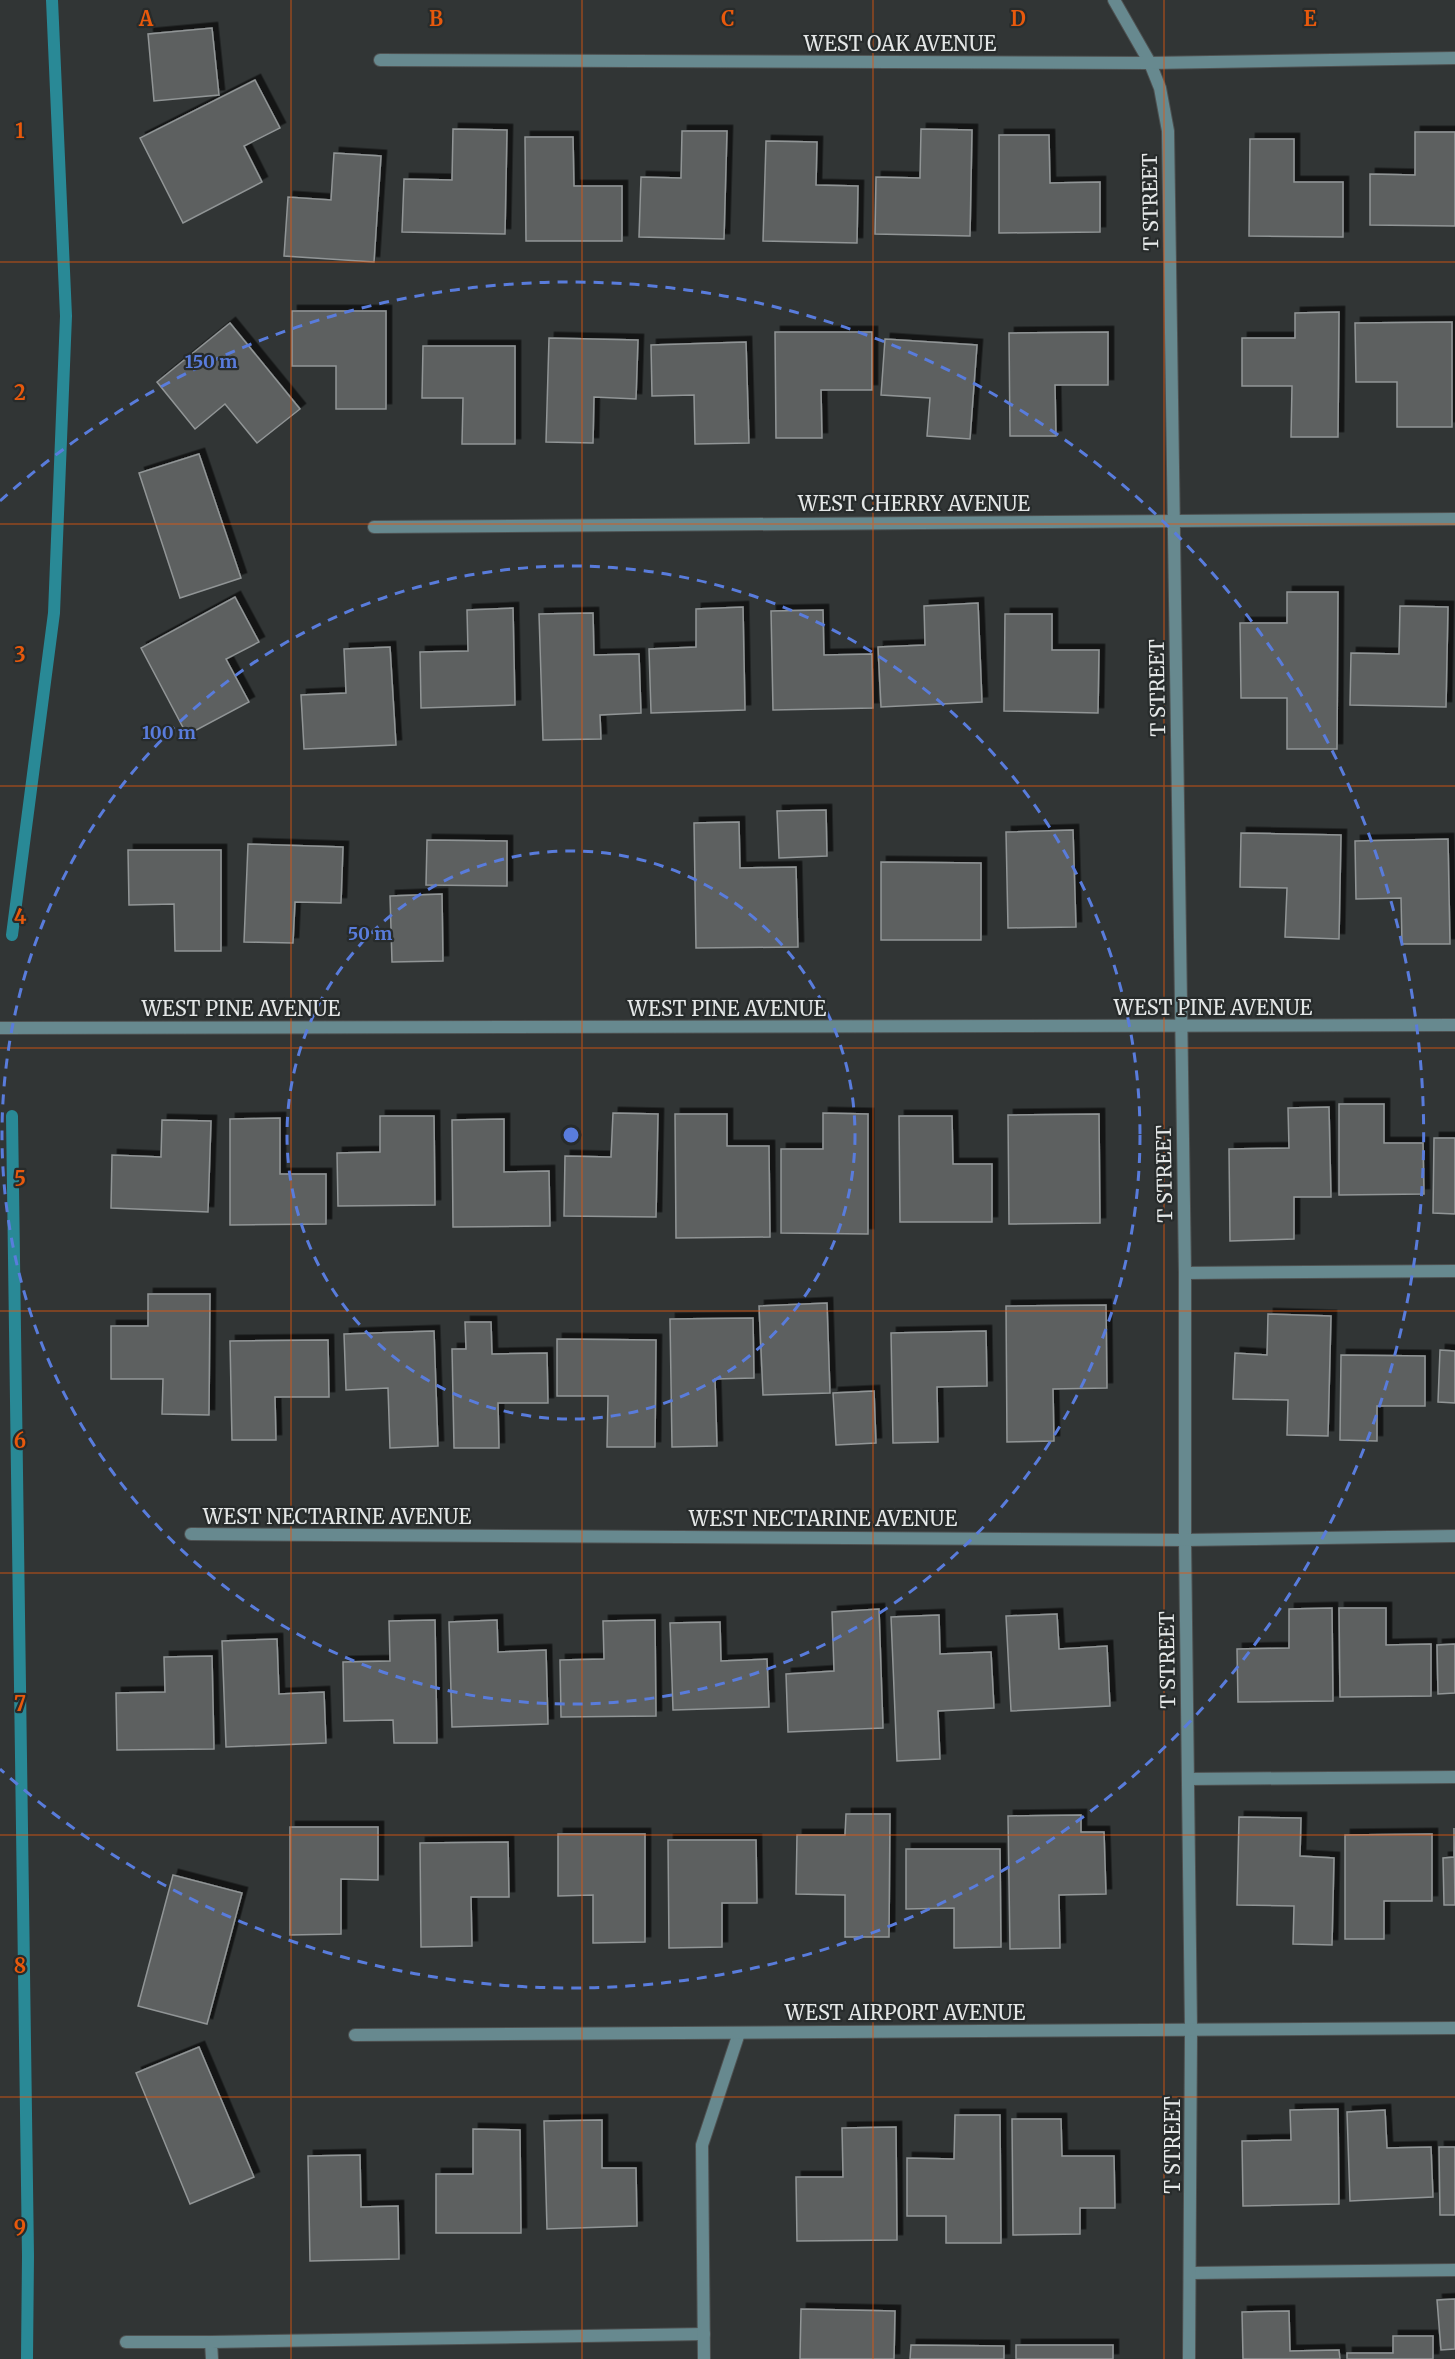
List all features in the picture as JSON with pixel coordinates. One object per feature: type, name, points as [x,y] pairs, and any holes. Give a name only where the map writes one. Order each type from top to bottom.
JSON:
[{"type":"street","name":"T STREET","points":[[1114,0],[1150,63],[1160,88],[1168,131],[1185,1273],[1185,1540],[1191,2030],[1189,2359]]},
{"type":"street","name":"WEST OAK AVENUE","points":[[380,60],[1150,63],[1455,58]]},
{"type":"street","name":"WEST CHERRY AVENUE","points":[[374,527],[1455,519]]},
{"type":"street","name":"WEST PINE AVENUE","points":[[0,1028],[1455,1025]]},
{"type":"street","points":[[1185,1273],[1455,1271]]},
{"type":"street","name":"WEST NECTARINE AVENUE","points":[[191,1534],[1185,1540],[1455,1536]]},
{"type":"street","points":[[1188,1779],[1455,1777]]},
{"type":"street","name":"WEST AIRPORT AVENUE","points":[[355,2035],[1455,2028]]},
{"type":"street","points":[[704,2359],[702,2145],[739,2033]]},
{"type":"street","points":[[1191,2273],[1455,2270]]},
{"type":"street","points":[[126,2343],[704,2334]]},
{"type":"street","points":[[211,2342],[212,2359]]},
{"type":"building","points":[[212,28],[219,95],[154,101],[148,34]]},
{"type":"building","points":[[255,80],[280,128],[244,146],[262,182],[183,223],[140,138]]},
{"type":"building","points":[[453,129],[507,130],[505,234],[402,232],[404,179],[452,180]]},
{"type":"building","points":[[921,129],[972,130],[970,236],[875,234],[876,177],[920,178]]},
{"type":"building","points":[[682,131],[727,131],[724,239],[639,237],[641,177],[681,178]]},
{"type":"building","points":[[1415,132],[1455,132],[1455,226],[1370,225],[1370,174],[1415,175]]},
{"type":"building","points":[[999,135],[1049,135],[1050,183],[1100,182],[1100,232],[999,233]]},
{"type":"building","points":[[525,137],[573,137],[574,186],[622,186],[622,241],[526,241]]},
{"type":"building","points":[[1250,139],[1294,139],[1294,182],[1343,182],[1343,237],[1249,236]]},
{"type":"building","points":[[766,141],[817,142],[816,185],[858,186],[857,243],[763,241]]},
{"type":"building","points":[[334,153],[381,156],[374,262],[284,256],[288,197],[331,200]]},
{"type":"building","points":[[292,311],[386,311],[386,409],[336,409],[336,366],[292,366]]},
{"type":"building","points":[[1339,312],[1338,437],[1291,437],[1292,386],[1242,386],[1242,338],[1295,338],[1295,313]]},
{"type":"building","points":[[1452,322],[1452,427],[1397,427],[1397,382],[1356,382],[1355,323]]},
{"type":"building","points":[[230,323],[300,409],[257,443],[225,404],[195,429],[157,382]]},
{"type":"building","points":[[775,332],[872,332],[872,390],[821,390],[822,438],[776,438]]},
{"type":"building","points":[[1108,332],[1108,385],[1055,385],[1056,436],[1010,436],[1009,333]]},
{"type":"building","points":[[549,338],[638,340],[636,399],[594,397],[593,443],[546,442]]},
{"type":"building","points":[[885,339],[977,345],[970,439],[927,436],[930,398],[881,395]]},
{"type":"building","points":[[746,342],[749,443],[695,444],[694,395],[652,396],[651,345]]},
{"type":"building","points":[[423,346],[515,346],[515,444],[462,444],[463,398],[422,398]]},
{"type":"building","points":[[199,454],[241,578],[180,598],[139,473]]},
{"type":"building","points":[[1287,592],[1338,592],[1337,749],[1287,749],[1287,698],[1241,698],[1240,623],[1287,623]]},
{"type":"building","points":[[235,597],[259,642],[226,659],[249,702],[187,735],[141,648]]},
{"type":"building","points":[[978,603],[982,702],[881,707],[878,647],[925,645],[924,606]]},
{"type":"building","points":[[1400,606],[1448,607],[1446,707],[1350,705],[1351,653],[1399,654]]},
{"type":"building","points":[[743,607],[745,710],[651,713],[649,649],[696,647],[696,609]]},
{"type":"building","points":[[513,608],[515,705],[421,708],[420,652],[468,651],[467,610]]},
{"type":"building","points":[[823,610],[824,655],[872,654],[873,708],[773,710],[771,611]]},
{"type":"building","points":[[593,613],[594,655],[639,654],[641,713],[600,715],[601,739],[543,740],[539,614]]},
{"type":"building","points":[[1005,614],[1052,614],[1052,650],[1099,650],[1098,713],[1004,711]]},
{"type":"building","points":[[390,647],[396,745],[304,749],[301,695],[346,693],[344,649]]},
{"type":"building","points":[[826,810],[827,856],[779,858],[777,811]]},
{"type":"building","points":[[739,822],[740,868],[796,867],[798,947],[696,948],[694,823]]},
{"type":"building","points":[[1073,830],[1076,927],[1008,928],[1006,832]]},
{"type":"building","points":[[1241,833],[1341,835],[1339,939],[1285,937],[1287,888],[1240,887]]},
{"type":"building","points":[[1448,839],[1450,944],[1402,944],[1401,898],[1356,899],[1355,841]]},
{"type":"building","points":[[427,840],[507,841],[507,886],[426,885]]},
{"type":"building","points":[[248,844],[343,847],[341,903],[295,902],[293,943],[244,942]]},
{"type":"building","points":[[128,850],[221,850],[221,951],[175,951],[174,904],[129,905]]},
{"type":"building","points":[[881,862],[981,863],[981,940],[881,940]]},
{"type":"building","points":[[442,894],[443,961],[392,962],[390,896]]},
{"type":"building","points":[[1339,1104],[1384,1104],[1384,1143],[1423,1143],[1424,1194],[1339,1195]]},
{"type":"building","points":[[1329,1107],[1331,1197],[1294,1197],[1294,1239],[1230,1241],[1229,1149],[1289,1148],[1288,1108]]},
{"type":"building","points":[[613,1113],[658,1114],[656,1217],[564,1216],[565,1156],[611,1157]]},
{"type":"building","points":[[823,1113],[868,1114],[868,1234],[781,1233],[781,1149],[823,1149]]},
{"type":"building","points":[[675,1114],[727,1114],[727,1146],[769,1146],[770,1237],[676,1238]]},
{"type":"building","points":[[1099,1114],[1100,1223],[1009,1224],[1008,1115]]},
{"type":"building","points":[[380,1116],[434,1116],[435,1205],[338,1206],[337,1153],[380,1152]]},
{"type":"building","points":[[899,1116],[952,1116],[953,1164],[992,1164],[992,1222],[900,1222]]},
{"type":"building","points":[[280,1118],[280,1174],[326,1174],[326,1224],[230,1225],[230,1119]]},
{"type":"building","points":[[504,1119],[504,1172],[549,1171],[550,1226],[453,1227],[452,1120]]},
{"type":"building","points":[[162,1120],[211,1121],[208,1212],[111,1208],[112,1155],[161,1157]]},
{"type":"building","points":[[1434,1138],[1455,1138],[1455,1214],[1433,1213]]},
{"type":"building","points":[[148,1294],[210,1294],[209,1415],[162,1414],[163,1379],[111,1379],[111,1326],[148,1326]]},
{"type":"building","points":[[827,1303],[830,1393],[763,1395],[759,1306]]},
{"type":"building","points":[[1106,1305],[1107,1388],[1053,1389],[1054,1441],[1007,1442],[1006,1306]]},
{"type":"building","points":[[1268,1314],[1331,1316],[1328,1436],[1287,1435],[1288,1400],[1233,1399],[1235,1353],[1267,1355]]},
{"type":"building","points":[[753,1318],[754,1378],[715,1379],[717,1446],[672,1447],[670,1319]]},
{"type":"building","points":[[465,1322],[491,1322],[492,1354],[547,1353],[548,1403],[498,1403],[499,1448],[454,1448],[452,1349],[466,1349]]},
{"type":"building","points":[[434,1331],[438,1446],[390,1448],[388,1388],[346,1390],[344,1334]]},
{"type":"building","points":[[986,1331],[987,1386],[937,1387],[938,1442],[893,1443],[891,1333]]},
{"type":"building","points":[[557,1339],[656,1340],[655,1447],[607,1447],[608,1396],[557,1396]]},
{"type":"building","points":[[328,1340],[329,1397],[275,1397],[276,1440],[232,1440],[230,1341]]},
{"type":"building","points":[[1440,1350],[1455,1351],[1455,1403],[1438,1402]]},
{"type":"building","points":[[1341,1355],[1425,1356],[1425,1406],[1377,1406],[1377,1441],[1340,1440]]},
{"type":"building","points":[[874,1391],[876,1443],[836,1445],[833,1393]]},
{"type":"building","points":[[1332,1608],[1333,1701],[1238,1702],[1237,1649],[1289,1648],[1289,1609]]},
{"type":"building","points":[[1339,1608],[1386,1608],[1386,1645],[1431,1644],[1431,1696],[1340,1697]]},
{"type":"building","points":[[879,1609],[883,1728],[788,1732],[786,1674],[834,1671],[832,1612]]},
{"type":"building","points":[[1057,1614],[1059,1649],[1107,1646],[1110,1706],[1011,1711],[1006,1616]]},
{"type":"building","points":[[939,1615],[940,1654],[991,1652],[994,1708],[938,1711],[940,1759],[897,1761],[891,1617]]},
{"type":"building","points":[[435,1620],[437,1743],[394,1743],[393,1720],[344,1721],[343,1662],[390,1661],[389,1621]]},
{"type":"building","points":[[497,1620],[498,1652],[546,1650],[548,1724],[452,1727],[449,1622]]},
{"type":"building","points":[[655,1620],[656,1716],[561,1717],[560,1660],[604,1659],[603,1621]]},
{"type":"building","points":[[720,1622],[721,1661],[767,1659],[769,1707],[673,1710],[670,1623]]},
{"type":"building","points":[[277,1639],[279,1694],[324,1692],[326,1743],[226,1747],[222,1641]]},
{"type":"building","points":[[1455,1644],[1455,1693],[1438,1694],[1437,1645]]},
{"type":"building","points":[[212,1656],[214,1749],[117,1750],[116,1693],[165,1692],[164,1657]]},
{"type":"building","points":[[846,1814],[890,1814],[889,1937],[845,1937],[845,1895],[796,1894],[797,1835],[845,1835]]},
{"type":"building","points":[[1081,1815],[1081,1832],[1104,1832],[1106,1894],[1059,1895],[1060,1948],[1010,1949],[1008,1816]]},
{"type":"building","points":[[1239,1817],[1301,1818],[1300,1856],[1334,1858],[1332,1945],[1293,1944],[1294,1906],[1237,1905]]},
{"type":"building","points":[[290,1827],[378,1827],[378,1880],[341,1879],[341,1934],[290,1935]]},
{"type":"building","points":[[1454,1828],[1455,1905],[1444,1905],[1443,1858],[1454,1857]]},
{"type":"building","points":[[558,1834],[645,1834],[645,1942],[593,1943],[593,1895],[558,1896]]},
{"type":"building","points":[[1432,1834],[1432,1901],[1384,1901],[1384,1939],[1345,1939],[1345,1835]]},
{"type":"building","points":[[668,1840],[756,1840],[757,1903],[722,1903],[722,1947],[669,1948]]},
{"type":"building","points":[[508,1842],[509,1897],[471,1897],[472,1946],[421,1947],[420,1843]]},
{"type":"building","points":[[906,1849],[1000,1849],[1001,1947],[954,1948],[954,1908],[906,1909]]},
{"type":"building","points":[[173,1875],[242,1893],[207,2024],[138,2006]]},
{"type":"building","points":[[199,2047],[254,2177],[190,2204],[136,2073]]},
{"type":"building","points":[[1338,2109],[1339,2204],[1243,2206],[1242,2141],[1291,2140],[1290,2110]]},
{"type":"building","points":[[1385,2110],[1387,2148],[1431,2147],[1433,2197],[1350,2201],[1347,2112]]},
{"type":"building","points":[[955,2115],[1000,2115],[1001,2243],[946,2243],[946,2216],[907,2216],[907,2158],[954,2159]]},
{"type":"building","points":[[1012,2119],[1061,2119],[1062,2156],[1114,2156],[1115,2208],[1080,2208],[1080,2234],[1013,2235]]},
{"type":"building","points":[[602,2120],[602,2168],[636,2168],[637,2226],[547,2229],[544,2121]]},
{"type":"building","points":[[896,2127],[897,2240],[797,2241],[796,2177],[843,2177],[842,2128]]},
{"type":"building","points":[[473,2129],[520,2130],[521,2233],[436,2233],[436,2174],[473,2174]]},
{"type":"building","points":[[1439,2147],[1455,2147],[1455,2215],[1440,2215]]},
{"type":"building","points":[[360,2155],[361,2207],[398,2206],[399,2259],[310,2261],[308,2156]]},
{"type":"building","points":[[1455,2299],[1455,2349],[1441,2350],[1437,2300]]},
{"type":"building","points":[[801,2309],[895,2311],[894,2359],[800,2359]]},
{"type":"building","points":[[1289,2311],[1290,2351],[1339,2350],[1340,2359],[1243,2359],[1242,2312]]},
{"type":"building","points":[[1393,2336],[1433,2336],[1433,2359],[1347,2359],[1347,2353],[1393,2353]]},
{"type":"building","points":[[911,2345],[1004,2346],[1004,2359],[910,2359]]},
{"type":"building","points":[[1016,2345],[1113,2345],[1113,2359],[1016,2359]]},
{"type":"waterway","points":[[12,935],[54,613],[66,316],[52,0]]},
{"type":"waterway","points":[[12,1116],[28,2256],[27,2359]]}]
